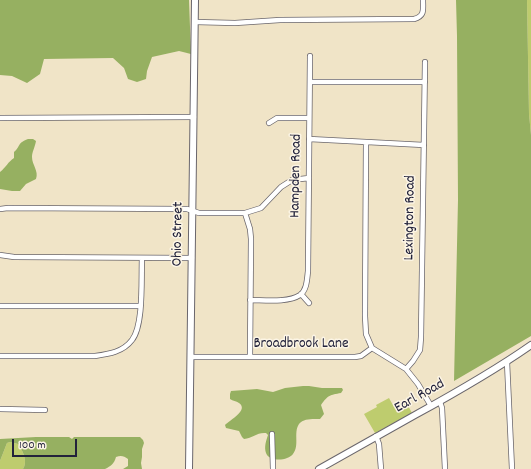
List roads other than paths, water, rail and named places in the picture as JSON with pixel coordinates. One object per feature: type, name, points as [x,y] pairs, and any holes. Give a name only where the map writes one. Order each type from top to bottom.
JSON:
[{"type":"street","name":"Ohio Street","points":[[189,469],[196,0]]},
{"type":"street","points":[[195,22],[235,23],[280,20],[414,19],[422,16],[423,0]]},
{"type":"street","name":"Hampden Road","points":[[301,294],[306,285],[308,271],[310,56]]},
{"type":"street","name":"Lexington Road","points":[[406,369],[420,350],[421,337],[424,62]]},
{"type":"street","points":[[310,82],[424,82]]},
{"type":"street","points":[[0,118],[194,117]]},
{"type":"street","points":[[270,123],[277,118],[309,118]]},
{"type":"street","points":[[309,139],[424,145]]},
{"type":"street","points":[[366,142],[366,334],[372,348],[406,369],[418,384],[431,406]]},
{"type":"street","points":[[0,209],[186,209],[199,213],[245,213],[261,208],[280,187],[292,180],[309,178]]},
{"type":"street","points":[[245,213],[250,229],[251,239],[250,357]]},
{"type":"street","points":[[0,255],[14,257],[192,258]]},
{"type":"street","points":[[0,356],[95,356],[107,355],[120,350],[132,340],[139,325],[142,258]]},
{"type":"street","points":[[250,300],[283,300],[301,294],[309,303]]},
{"type":"street","points":[[0,306],[140,306]]},
{"type":"street","name":"Earl Road","points":[[319,469],[376,436],[440,402],[507,362],[531,345]]},
{"type":"street","name":"Broadbrook Lane","points":[[191,357],[355,357],[361,356],[372,348]]},
{"type":"street","points":[[507,362],[512,469]]},
{"type":"street","points":[[440,402],[442,408],[445,469]]},
{"type":"street","points":[[0,410],[45,410]]},
{"type":"street","points":[[272,434],[273,469]]},
{"type":"street","points":[[376,436],[381,469]]}]
